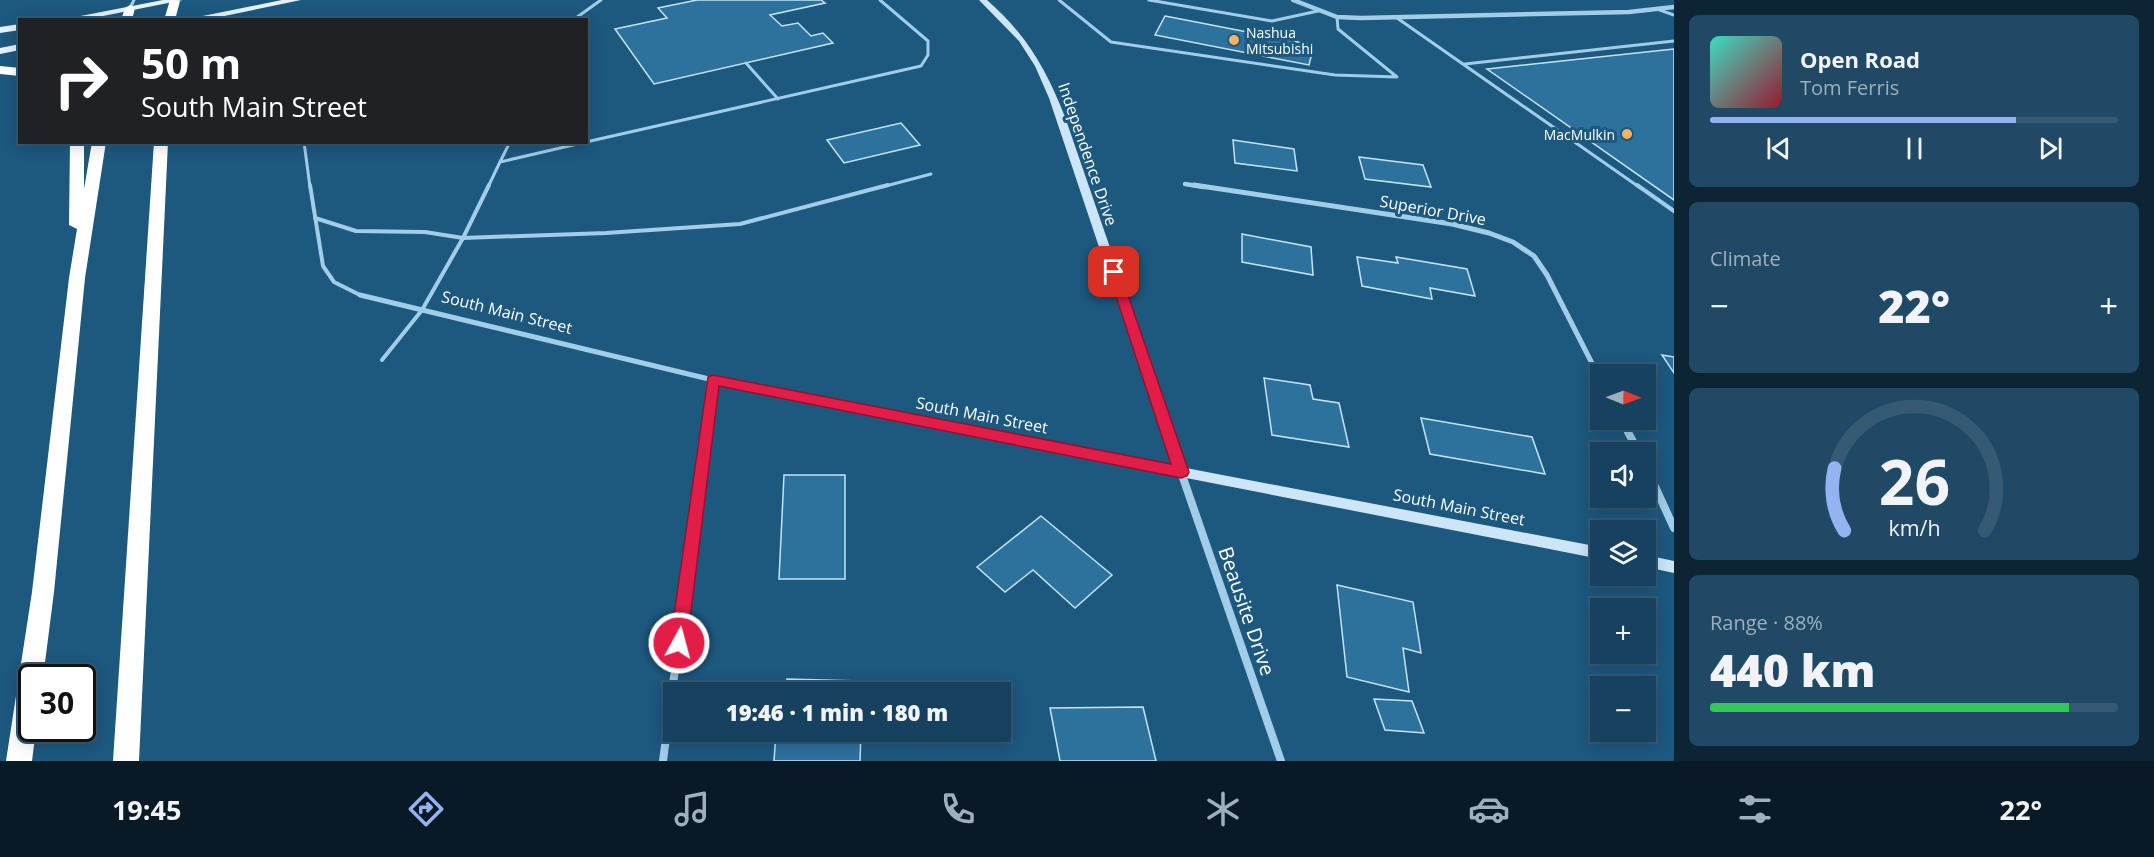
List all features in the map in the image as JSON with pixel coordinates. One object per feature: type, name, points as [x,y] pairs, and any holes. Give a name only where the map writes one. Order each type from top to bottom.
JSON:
[{"type":"highway","points":[[170,18],[176,0]]},
{"type":"highway","points":[[0,70],[18,72]]},
{"type":"highway","points":[[77,144],[77,278]]},
{"type":"highway","points":[[19,761],[43,592],[77,278],[99,144]]},
{"type":"highway","points":[[126,761],[161,144]]},
{"type":"main road","points":[[76,18],[176,0]]},
{"type":"main road","points":[[198,18],[297,0]]},
{"type":"main road","points":[[0,30],[18,27]]},
{"type":"main road","points":[[0,51],[18,47]]},
{"type":"street","name":"Independence Drive","points":[[983,0],[1007,20],[1027,43],[1042,69],[1061,117],[1181,472]]},
{"type":"street","points":[[1293,0],[1318,11],[1337,16],[1361,18],[1674,7]]},
{"type":"street","name":"Superior Drive","points":[[1185,184],[1452,224],[1489,233],[1513,242],[1534,256],[1547,275],[1592,364]]},
{"type":"street","name":"South Main Street","points":[[360,295],[713,380],[1590,551]]},
{"type":"street","points":[[663,761],[713,380]]},
{"type":"street","name":"Beausite Drive","points":[[1181,472],[1281,761]]},
{"type":"street","points":[[1656,489],[1674,528]]},
{"type":"street","points":[[1656,563],[1674,567]]},
{"type":"lane","points":[[576,18],[601,0]]},
{"type":"lane","points":[[588,142],[921,66],[930,53],[928,41],[880,0]]},
{"type":"lane","points":[[1059,0],[1111,42],[1335,75],[1397,77],[1338,29],[1337,16]]},
{"type":"lane","points":[[1149,0],[1272,21],[1318,11]]},
{"type":"lane","points":[[1657,9],[1674,15]]},
{"type":"lane","points":[[1397,18],[1674,212]]},
{"type":"lane","points":[[1464,64],[1674,41]]},
{"type":"lane","points":[[746,63],[778,99]]},
{"type":"lane","points":[[304,144],[310,167],[318,251],[327,275],[343,288],[360,295]]},
{"type":"lane","points":[[382,360],[422,310],[463,238],[509,144]]},
{"type":"lane","points":[[500,162],[577,144]]},
{"type":"lane","points":[[315,218],[356,231],[424,232],[463,238],[606,233],[740,224],[931,174]]},
{"type":"building","points":[[697,0],[821,0],[825,3],[770,15],[782,26],[798,23],[811,36],[823,33],[833,43],[654,84],[615,29],[667,18],[658,8]]},
{"type":"building","name":"Nashua Mitsubishi","points":[[1165,16],[1314,45],[1309,65],[1155,35]]},
{"type":"building","name":"MacMulkin","points":[[1674,49],[1674,200],[1487,69]]},
{"type":"building","points":[[901,123],[920,145],[844,163],[827,140]]},
{"type":"building","points":[[1233,140],[1294,149],[1297,171],[1235,163]]},
{"type":"building","points":[[1359,157],[1423,165],[1431,187],[1365,179]]},
{"type":"building","points":[[1242,234],[1311,247],[1313,275],[1242,262]]},
{"type":"building","points":[[1357,257],[1398,263],[1396,257],[1467,269],[1475,296],[1430,288],[1432,299],[1362,286]]},
{"type":"building","points":[[1662,355],[1674,357],[1674,373]]},
{"type":"building","points":[[1264,378],[1310,385],[1313,399],[1339,403],[1349,447],[1272,435]]},
{"type":"building","points":[[1421,418],[1532,437],[1545,474],[1430,454]]},
{"type":"building","points":[[784,475],[845,475],[845,579],[779,579]]},
{"type":"building","points":[[1041,516],[1112,575],[1075,608],[1033,570],[1005,592],[977,567]]},
{"type":"building","points":[[1337,585],[1413,602],[1421,653],[1403,648],[1409,692],[1347,677]]},
{"type":"building","points":[[787,679],[861,681],[861,682],[787,682]]},
{"type":"building","points":[[1374,699],[1412,701],[1424,733],[1385,730]]},
{"type":"building","points":[[1143,707],[1156,761],[1060,761],[1050,708]]},
{"type":"building","points":[[775,742],[861,742],[860,761],[774,761]]},
{"type":"place","name":"Nashua Mitsubishi","points":[[1234,40]]},
{"type":"place","name":"MacMulkin","points":[[1627,134]]},
{"type":"route","points":[[679,643],[713,380],[1181,472],[1114,272]]}]
